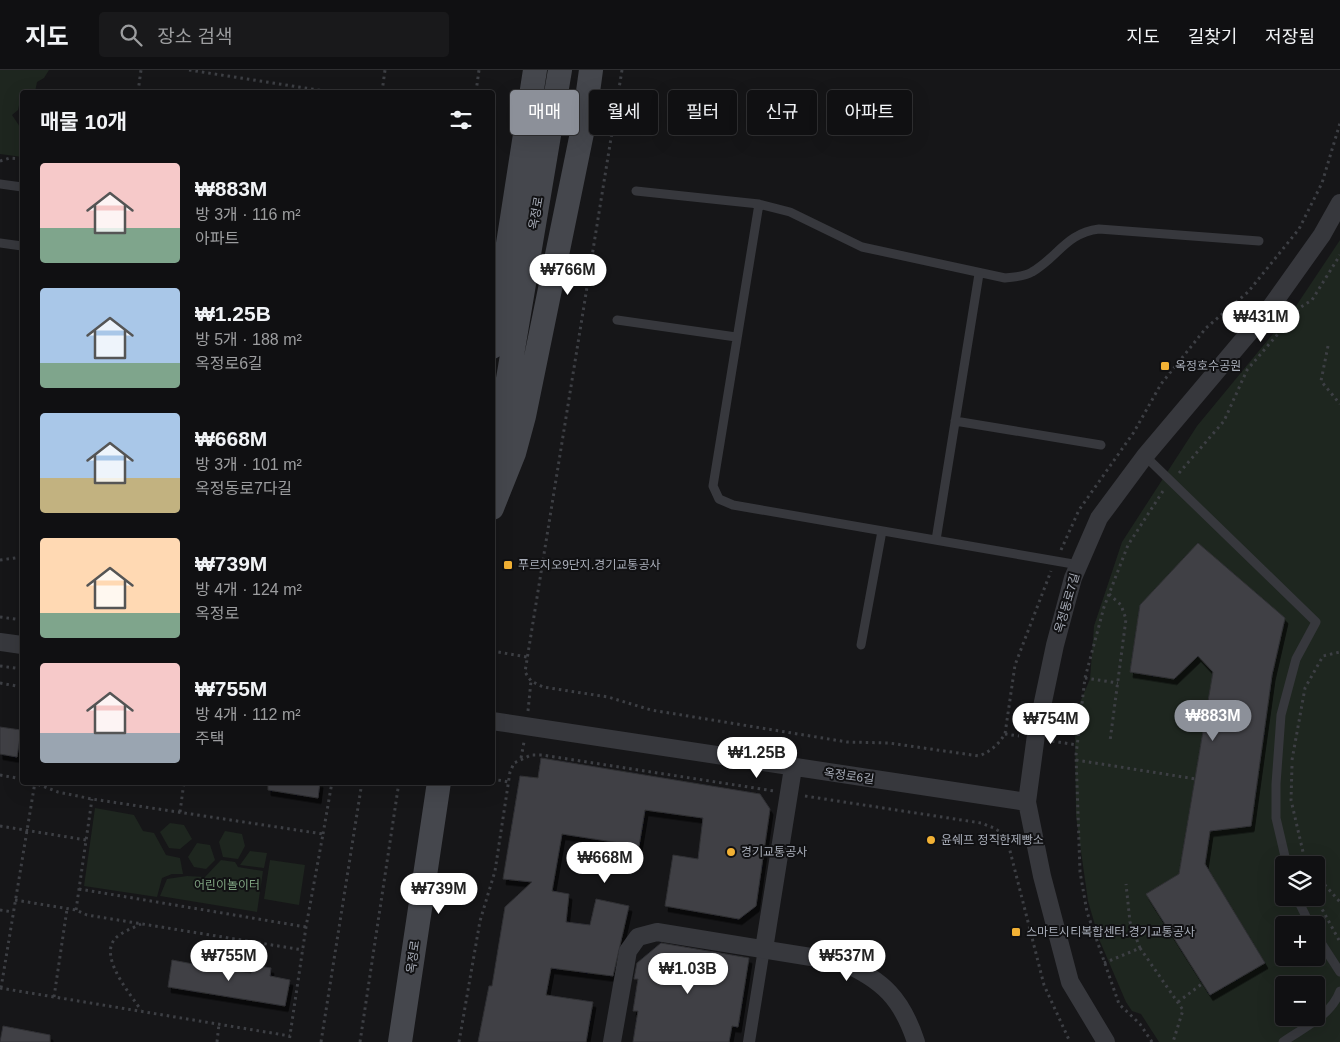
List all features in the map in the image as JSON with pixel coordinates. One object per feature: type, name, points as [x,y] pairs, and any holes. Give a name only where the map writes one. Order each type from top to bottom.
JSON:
[{"type":"main road","points":[[495,328],[535,70]]},
{"type":"main road","name":"옥정로","points":[[495,456],[560,70]]},
{"type":"main road","points":[[495,500],[514,453],[524,416],[583,128],[591,70]]},
{"type":"main road","name":"옥정로","points":[[400,1042],[439,785]]},
{"type":"street","name":"옥정동로7길","points":[[1106,1042],[1070,982],[1042,876],[1027,802],[1036,735],[1055,645],[1073,578],[1099,518],[1145,456],[1270,308],[1322,235],[1340,204]]},
{"type":"street","points":[[0,642],[20,645]]},
{"type":"street","name":"옥정로6길","points":[[495,721],[1027,802]]},
{"type":"street","points":[[749,1042],[793,768]]},
{"type":"street","points":[[612,1042],[628,951],[638,937],[657,932],[842,962],[869,974],[894,996],[904,1010],[916,1042]]},
{"type":"lane","points":[[0,184],[20,187]]},
{"type":"lane","points":[[636,191],[759,204],[790,212],[862,247],[979,274],[1005,278],[1032,272],[1073,236],[1086,230],[1099,229],[1259,241]]},
{"type":"lane","points":[[759,204],[713,486],[714,493],[719,499],[733,505],[1079,565]]},
{"type":"lane","points":[[0,243],[20,246]]},
{"type":"lane","points":[[936,540],[979,274]]},
{"type":"lane","points":[[617,320],[736,338]]},
{"type":"lane","points":[[955,421],[1101,445]]},
{"type":"lane","points":[[1145,456],[1316,622],[1296,658],[1281,715],[1276,784],[1276,818],[1285,856]]},
{"type":"lane","points":[[861,645],[882,531]]},
{"type":"lane","points":[[1325,949],[1340,972]]},
{"type":"lane","points":[[1283,1042],[1326,1013],[1333,1006],[1340,991]]},
{"type":"path","points":[[138,90],[141,70]]},
{"type":"path","points":[[189,70],[318,90]]},
{"type":"path","points":[[382,90],[385,70]]},
{"type":"path","points":[[476,90],[479,70]]},
{"type":"path","points":[[622,70],[527,657],[525,672],[527,677],[543,687],[608,697],[651,710],[847,742],[889,742],[979,756],[1000,742],[1005,734],[1015,665],[1055,561],[1079,510],[1134,432],[1161,384],[1206,328],[1248,292],[1299,229],[1322,183],[1340,123]]},
{"type":"path","points":[[0,161],[10,158],[20,160]]},
{"type":"path","points":[[1188,462],[1224,421],[1247,370],[1300,307],[1312,300],[1340,254]]},
{"type":"path","points":[[1328,346],[1321,381],[1340,404]]},
{"type":"path","points":[[1152,1042],[1140,1024],[1119,1004],[1086,912],[1080,872],[1076,760],[1085,678],[1098,625],[1128,545],[1162,492]]},
{"type":"path","points":[[0,560],[20,557]]},
{"type":"path","points":[[1109,594],[1120,605],[1126,619],[1110,741]]},
{"type":"path","points":[[0,617],[20,620]]},
{"type":"path","points":[[495,652],[527,657]]},
{"type":"path","points":[[1304,856],[1291,800],[1294,751],[1305,688],[1323,656],[1340,652]]},
{"type":"path","points":[[0,666],[20,669]]},
{"type":"path","points":[[1085,678],[1118,683]]},
{"type":"path","points":[[0,683],[20,686]]},
{"type":"path","points":[[459,1042],[480,921],[495,871],[514,762],[531,755],[542,756],[776,792]]},
{"type":"path","points":[[1076,760],[1196,779]]},
{"type":"path","points":[[0,775],[20,779]]},
{"type":"path","points":[[495,780],[509,782]]},
{"type":"path","points":[[34,785],[0,988],[290,1036]]},
{"type":"path","points":[[39,785],[58,792],[92,799],[323,834]]},
{"type":"path","points":[[180,812],[184,785]]},
{"type":"path","points":[[289,1042],[306,927],[331,785]]},
{"type":"path","points":[[320,1042],[362,785]]},
{"type":"path","points":[[360,1042],[399,785]]},
{"type":"path","points":[[796,795],[981,823],[994,828],[1002,834],[1010,851],[1044,985],[1070,1042]]},
{"type":"path","points":[[76,910],[92,799]]},
{"type":"path","points":[[0,826],[86,840]]},
{"type":"path","points":[[1126,884],[1130,922],[1140,948],[1184,1012],[1173,1042]]},
{"type":"path","points":[[1325,885],[1340,902]]},
{"type":"path","points":[[79,889],[306,927]]},
{"type":"path","points":[[15,900],[76,910],[87,915],[303,950]]},
{"type":"path","points":[[1320,906],[1340,942]]},
{"type":"path","points":[[54,997],[67,909]]},
{"type":"path","points":[[0,910],[13,912]]},
{"type":"path","points":[[141,924],[118,936],[110,948],[110,960],[141,1011]]},
{"type":"path","points":[[1104,963],[1140,948]]},
{"type":"path","points":[[1178,1002],[1203,983]]},
{"type":"path","points":[[217,1042],[219,1024]]},
{"type":"green space","points":[[0,70],[49,70],[44,78],[37,82],[35,90],[20,90],[18,110],[12,115],[20,127],[20,157],[0,154]]},
{"type":"green space","points":[[1340,240],[1340,1042],[1159,1042],[1141,1014],[1132,1011],[1126,1002],[1099,939],[1088,901],[1076,816],[1075,730],[1078,707],[1090,679],[1094,626],[1122,542],[1197,426],[1296,306]]},
{"type":"green space","points":[[95,808],[134,815],[143,831],[154,833],[166,855],[180,858],[183,874],[172,874],[162,878],[157,897],[84,886]]},
{"type":"green space","points":[[170,823],[184,825],[192,839],[180,849],[169,848],[160,832]]},
{"type":"green space","points":[[225,831],[242,834],[245,846],[238,859],[223,857],[219,842]]},
{"type":"green space","points":[[197,843],[210,845],[215,860],[206,869],[194,867],[188,857]]},
{"type":"green space","points":[[250,851],[267,853],[264,868],[240,865]]},
{"type":"green space","name":"어린이놀이터","points":[[221,860],[235,862],[238,867],[263,871],[257,912],[160,896],[167,879],[187,876],[205,877]]},
{"type":"green space","points":[[270,860],[305,865],[299,905],[264,899]]},
{"type":"building","points":[[1198,543],[1285,618],[1272,675],[1251,826],[1210,831],[1205,864],[1265,963],[1210,995],[1146,894],[1179,874],[1213,672],[1198,656],[1174,679],[1130,672],[1140,605]]},
{"type":"building","points":[[0,727],[20,730],[17,757],[0,754]]},
{"type":"building","points":[[541,758],[760,794],[770,809],[756,906],[739,919],[665,906],[673,855],[698,859],[703,818],[645,810],[639,846],[562,834],[552,891],[569,894],[566,922],[590,925],[596,899],[629,906],[613,976],[551,968],[546,995],[593,1002],[586,1042],[478,1042],[489,986],[492,986],[505,907],[532,882],[503,879],[520,776],[538,778]]},
{"type":"building","points":[[268,785],[320,785],[318,798],[268,790]]},
{"type":"building","points":[[661,943],[749,958],[738,1027],[732,1026],[729,1042],[633,1042],[638,1011],[633,1011],[638,979],[634,979],[637,963]]},
{"type":"building","points":[[194,956],[213,959],[211,967],[251,973],[253,965],[271,968],[270,976],[290,980],[285,1006],[168,987],[172,960],[193,964]]},
{"type":"building","points":[[3,1026],[50,1035],[50,1042],[0,1042]]},
{"type":"place","name":"옥정호수공원","points":[[1165,366]]},
{"type":"place","name":"푸르지오9단지.경기교통공사","points":[[508,565]]},
{"type":"place","name":"윤쉐프 정직한제빵소","points":[[931,840]]},
{"type":"place","name":"경기교통공사","points":[[731,852]]},
{"type":"place","name":"스마트시티복합센터.경기교통공사","points":[[1016,932]]}]
